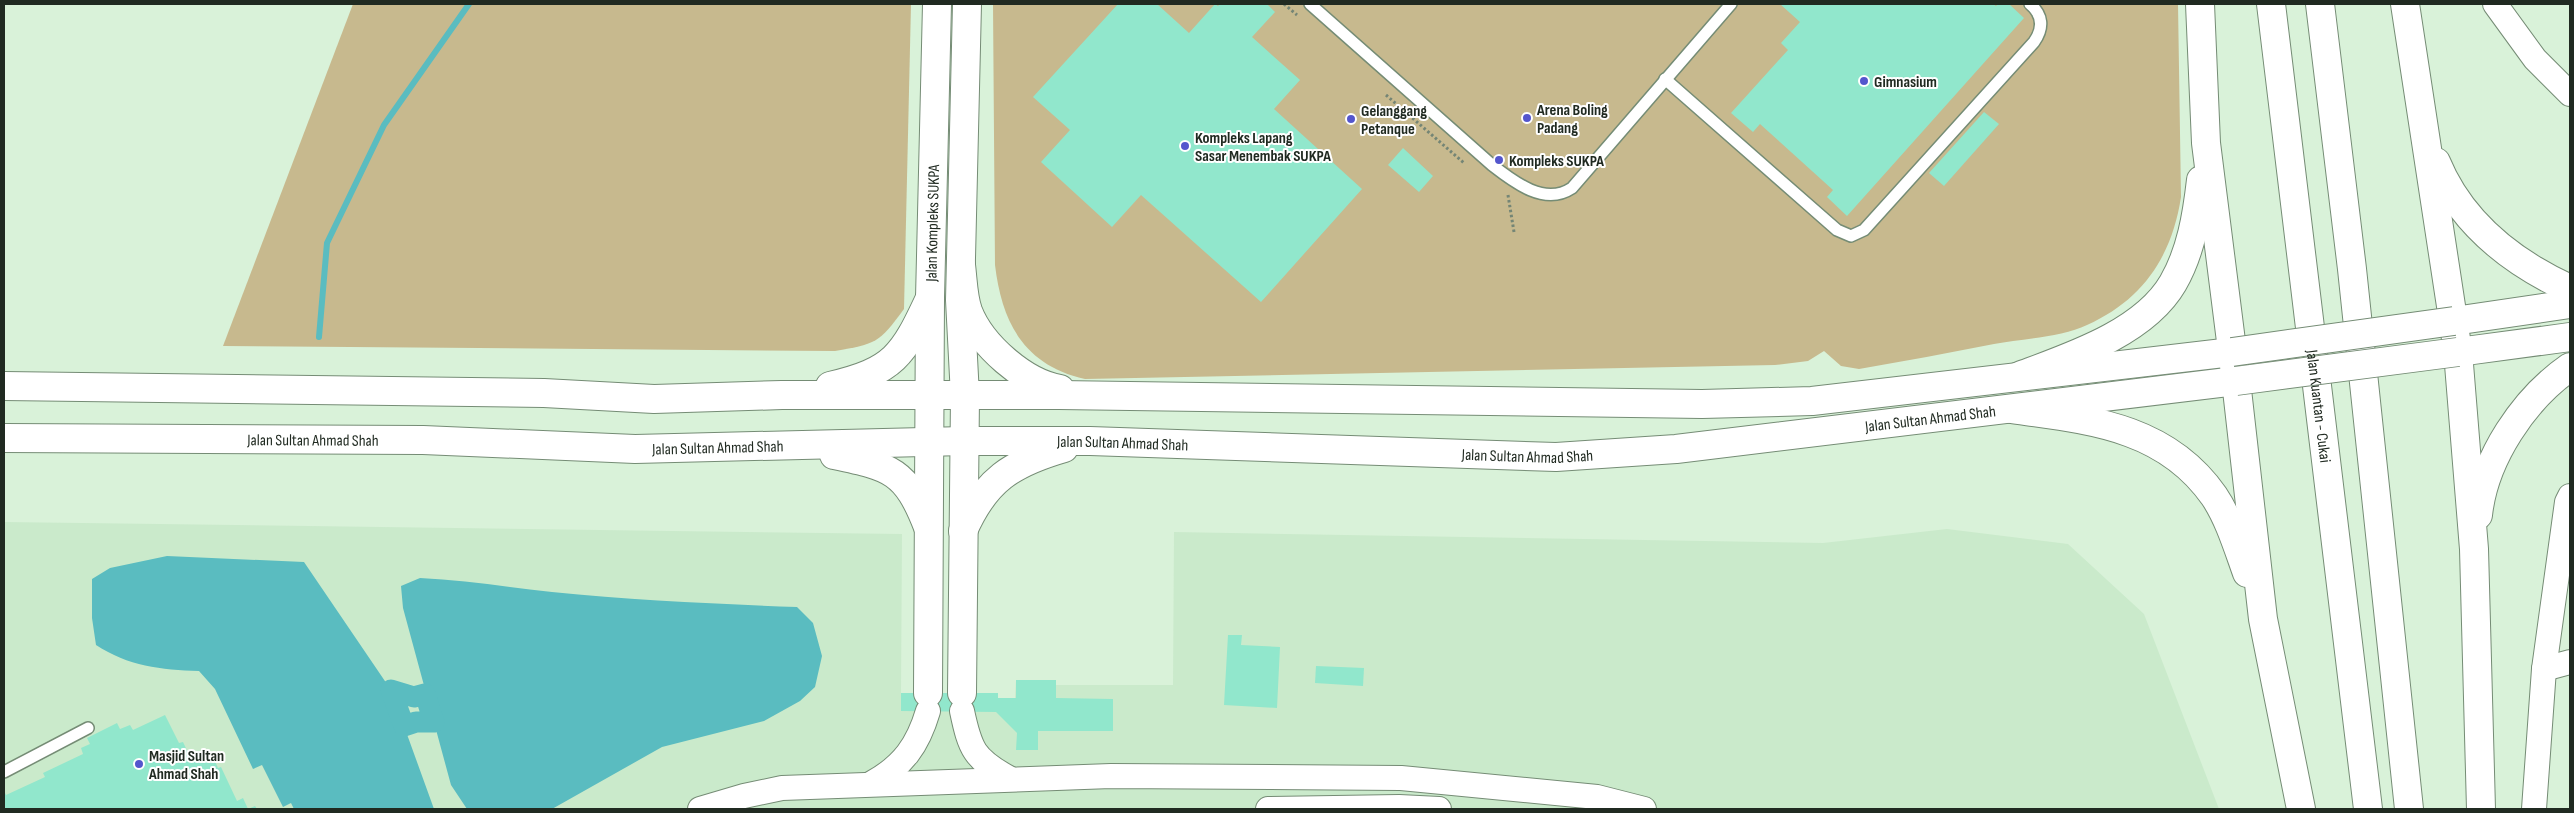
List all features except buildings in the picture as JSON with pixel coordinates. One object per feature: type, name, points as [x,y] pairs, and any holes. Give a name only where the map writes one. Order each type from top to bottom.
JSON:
[{"type":"main road","name":"Jalan Kompleks SUKPA","points":[[928,702],[928,442],[937,4]]},
{"type":"main road","name":"Jalan Kompleks SUKPA","points":[[962,702],[962,531],[965,396],[960,300],[967,4]]},
{"type":"main road","points":[[2200,4],[2206,143],[2263,619],[2301,809]]},
{"type":"main road","name":"Jalan Kuantan - Cukai","points":[[2271,4],[2368,809]]},
{"type":"main road","points":[[2320,4],[2353,279],[2409,809]]},
{"type":"main road","points":[[2405,4],[2458,352],[2474,549],[2482,809]]},
{"type":"main road","points":[[2425,130],[2446,182],[2478,227],[2506,252],[2529,268],[2570,289]]},
{"type":"main road","points":[[2019,376],[2084,352],[2119,334],[2149,310],[2172,284],[2188,249],[2199,202],[2206,143]]},
{"type":"main road","points":[[961,265],[969,313],[991,346],[1003,359],[1030,379],[1056,389],[1098,395]]},
{"type":"main road","points":[[782,395],[859,379],[882,368],[904,350],[930,298]]},
{"type":"main road","name":"Jalan Sultan Ahmad Shah","points":[[4,386],[544,393],[654,399],[782,395],[1098,395],[1702,404],[1812,401],[2232,352],[2570,304]]},
{"type":"main road","name":"Jalan Sultan Ahmad Shah","points":[[4,438],[423,440],[636,449],[964,441],[1090,441],[1556,457],[1676,449],[2236,381],[2570,337]]},
{"type":"main road","points":[[2474,549],[2479,508],[2490,468],[2510,431],[2535,398],[2570,368]]},
{"type":"main road","points":[[2012,409],[2082,419],[2115,427],[2166,449],[2195,473],[2215,498],[2236,542],[2263,619]]},
{"type":"main road","points":[[962,531],[969,515],[989,486],[1006,472],[1036,456],[1090,441]]},
{"type":"main road","points":[[790,445],[872,462],[886,468],[900,479],[917,499],[928,527]]},
{"type":"street","points":[[2504,8],[2535,59],[2570,94]]},
{"type":"street","points":[[2534,809],[2544,669],[2566,502],[2570,496]]},
{"type":"street","points":[[2544,669],[2570,662]]},
{"type":"street","points":[[872,783],[888,774],[907,756],[922,732],[928,702]]},
{"type":"street","points":[[962,702],[968,740],[977,758],[1009,778]]},
{"type":"street","points":[[700,809],[744,796],[782,788],[1009,778],[1111,776],[1401,778],[1597,798],[1644,809]]},
{"type":"street","points":[[1268,809],[1439,809]]},
{"type":"lane","points":[[1310,4],[1492,165],[1510,178],[1546,196],[1561,195],[1572,188],[1731,4]]},
{"type":"lane","points":[[1665,79],[1837,230],[1851,236],[1864,230],[2034,42],[2039,35],[2041,21],[2039,14],[2030,4]]},
{"type":"lane","points":[[9,770],[88,728]]},
{"type":"path","points":[[1284,4],[1299,17]]},
{"type":"path","points":[[1381,90],[1468,167]]},
{"type":"path","points":[[1507,187],[1514,232]]},
{"type":"shaded area","points":[[353,4],[911,4],[904,309],[888,329],[876,340],[868,344],[835,351],[223,346]]},
{"type":"shaded area","name":"Kompleks SUKPA","points":[[993,4],[2178,4],[2181,197],[2177,218],[2170,238],[2152,274],[2124,303],[2107,315],[2077,329],[2054,335],[1859,369],[1841,366],[1824,351],[1808,361],[1775,365],[1085,379],[1046,363],[1032,352],[1010,323],[998,286],[995,265]]},
{"type":"shaded area","points":[[4,522],[902,534],[901,693],[998,698],[1015,698],[1016,680],[1056,680],[1056,685],[1173,685],[1174,532],[1823,543],[1947,529],[2068,544],[2144,614],[2219,809],[4,809]]},
{"type":"water","points":[[167,556],[304,562],[391,690],[434,809],[294,809],[291,803],[283,807],[262,765],[253,769],[215,689],[199,671],[145,666],[120,658],[96,645],[92,618],[92,579],[110,568]]},
{"type":"water","points":[[420,578],[613,597],[797,607],[813,623],[822,656],[815,687],[800,701],[764,721],[662,747],[552,809],[467,809],[451,785],[403,608],[401,586]]},
{"type":"waterway","points":[[319,337],[327,243],[384,125],[469,4]]},
{"type":"waterway","points":[[391,690],[414,697],[425,694],[434,722],[416,722],[404,726],[391,690]]},
{"type":"place","name":"Gimnasium","points":[[1864,81]]},
{"type":"place","name":"Arena Boling Padang","points":[[1527,118]]},
{"type":"place","name":"Gelanggang Petanque","points":[[1351,119]]},
{"type":"place","name":"Kompleks Lapang Sasar Menembak SUKPA","points":[[1185,146]]},
{"type":"place","name":"Kompleks SUKPA","points":[[1499,160]]},
{"type":"place","name":"Masjid Sultan Ahmad Shah","points":[[139,764]]}]
